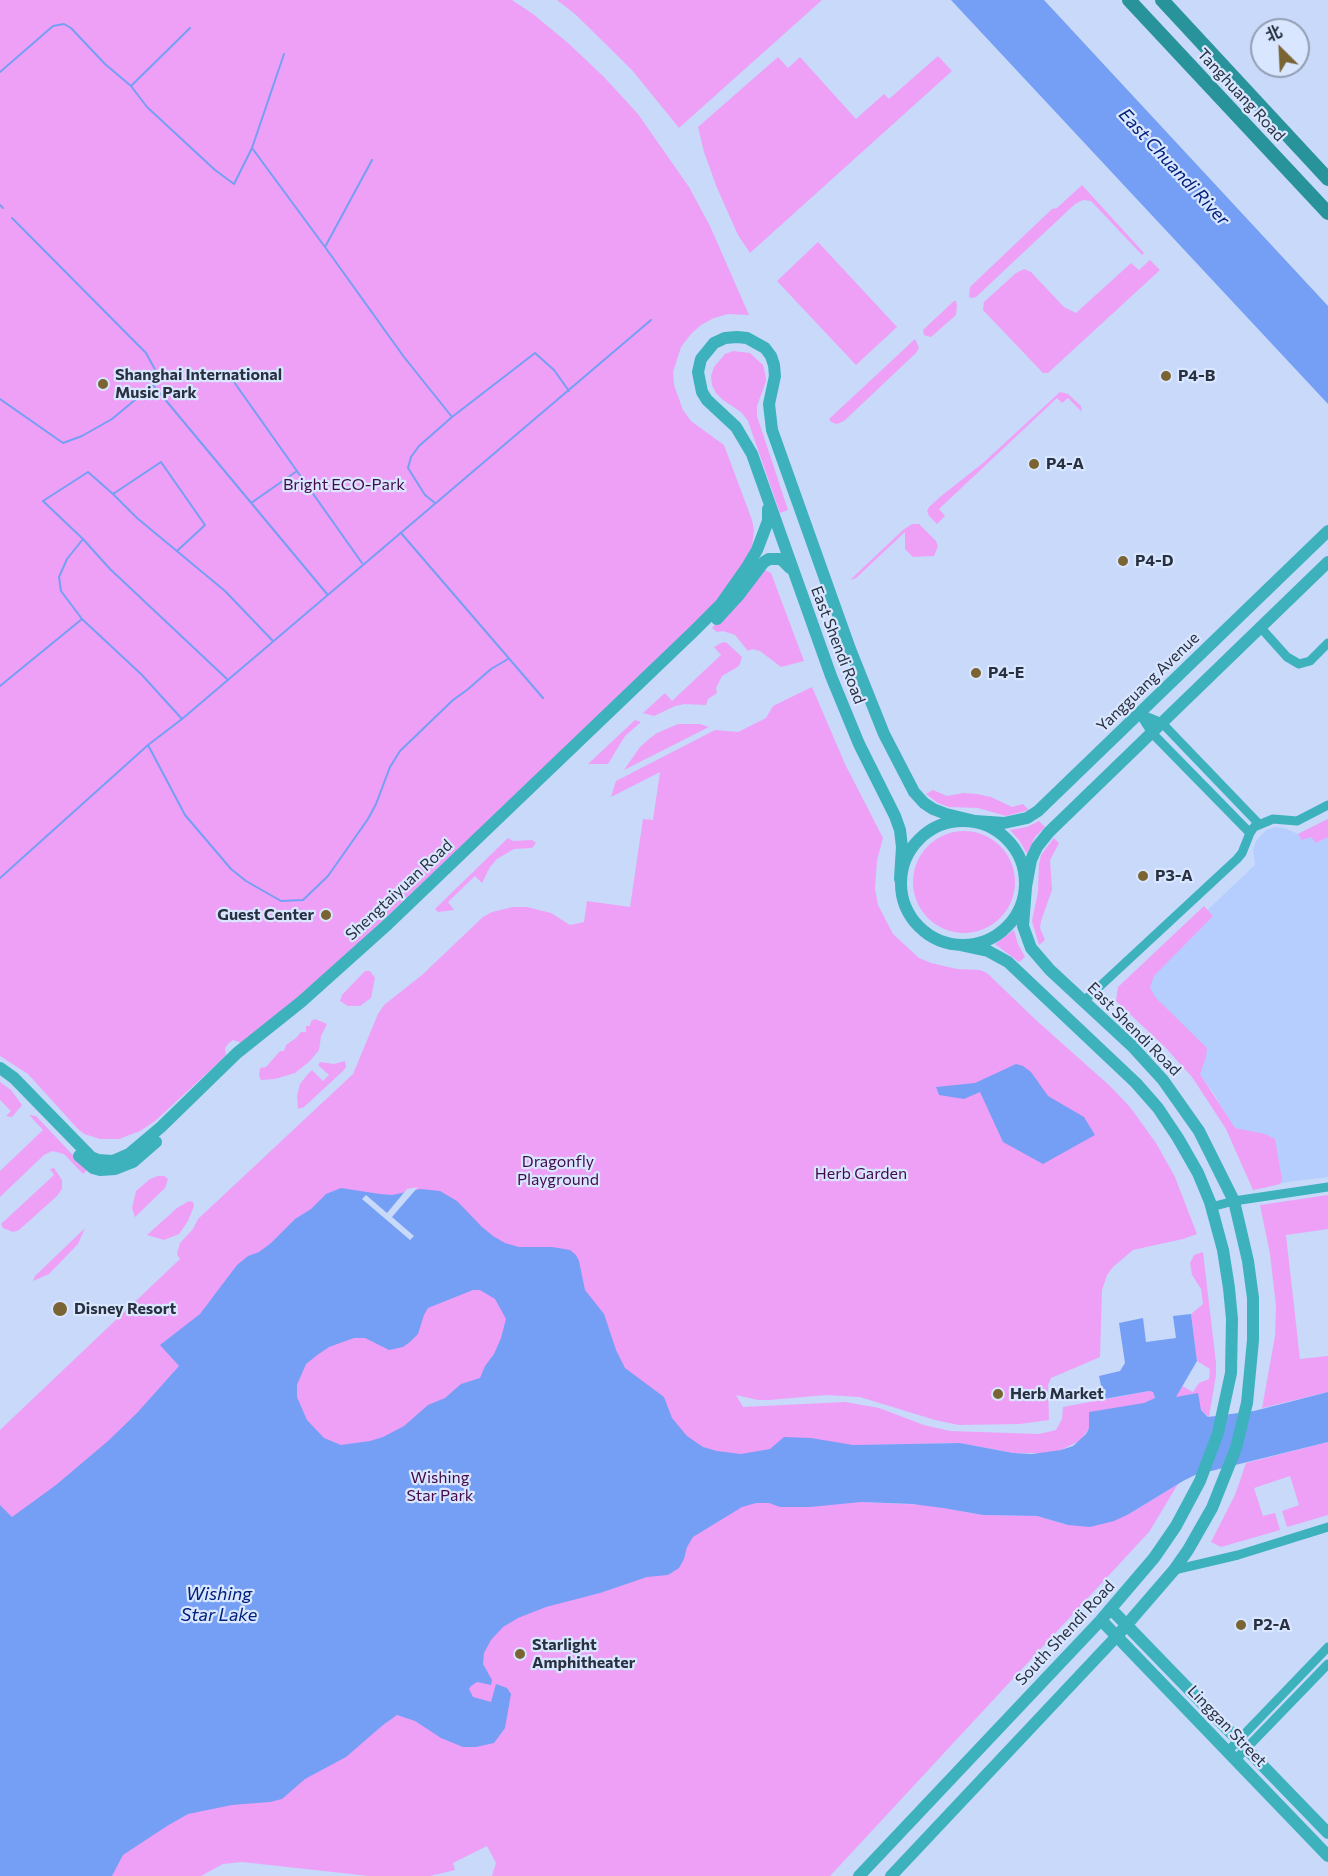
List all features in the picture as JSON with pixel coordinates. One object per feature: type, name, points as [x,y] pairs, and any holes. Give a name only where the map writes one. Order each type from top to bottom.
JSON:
[{"type":"main road","name":"Tanghuang Road","points":[[1129,0],[1328,213]]},
{"type":"main road","name":"Tanghuang Road","points":[[1161,0],[1328,179]]},
{"type":"street","name":"East Shendi Road","points":[[900,879],[902,848],[900,830],[855,735],[824,658],[752,454],[736,427],[707,400],[699,383],[698,372],[701,359],[714,343],[725,338],[737,337],[755,341],[771,356],[775,376],[769,404],[769,418],[777,446],[856,664],[884,734],[914,792],[924,803],[933,809],[975,821]]},
{"type":"street","name":"Shengtaiyuan Road","points":[[0,1068],[14,1078],[91,1157],[113,1161],[129,1154],[161,1127],[237,1053],[301,1002],[388,924],[721,604],[757,550],[768,520],[768,502]]},
{"type":"street","name":"Yangguang Avenue","points":[[975,821],[993,823],[1016,821],[1038,811],[1328,531]]},
{"type":"street","name":"Shengtaiyuan Road","points":[[0,1077],[15,1088],[93,1168],[116,1169],[134,1162],[242,1059],[337,980],[656,676],[681,655],[728,608],[759,566],[769,559],[781,559],[794,574]]},
{"type":"street","points":[[960,945],[979,943],[999,934],[1014,919],[1023,900],[1036,848],[1079,802],[1328,562]]},
{"type":"street","points":[[1261,628],[1287,657],[1299,664],[1310,661],[1328,643]]},
{"type":"street","points":[[1140,714],[1162,723],[1260,824]]},
{"type":"street","points":[[1140,714],[1152,733],[1250,833]]},
{"type":"street","points":[[1084,1001],[1237,859],[1250,833],[1260,824],[1273,819],[1297,821],[1328,806]]},
{"type":"street","points":[[1026,887],[1025,873],[1019,855],[1008,839],[993,828],[975,821],[956,820],[939,824],[925,833],[912,845],[904,860],[900,879],[902,899],[910,917],[923,932],[940,941],[988,951],[1008,962],[1136,1083],[1158,1108],[1178,1138],[1198,1173],[1211,1207],[1234,1201],[1328,1187]]},
{"type":"street","name":"East Shendi Road","points":[[1026,887],[1023,926],[1031,948],[1050,970],[1132,1046],[1181,1104],[1210,1151],[1234,1201],[1248,1261],[1253,1298],[1253,1340],[1247,1403],[1236,1448],[1212,1508],[1174,1570]]},
{"type":"street","name":"South Shendi Road","points":[[860,1876],[1111,1609],[1154,1558],[1176,1526],[1191,1498],[1218,1433],[1231,1373],[1232,1330],[1229,1288],[1223,1250],[1211,1207]]},
{"type":"street","points":[[891,1876],[1117,1636],[1174,1570],[1238,1555],[1328,1527]]},
{"type":"street","name":"Linggan Street","points":[[1111,1609],[1328,1833]]},
{"type":"street","name":"Linggan Street","points":[[1101,1620],[1328,1856]]},
{"type":"street","points":[[1243,1744],[1328,1647]]},
{"type":"street","points":[[1232,1755],[1328,1664]]},
{"type":"shaded area","points":[[1328,819],[1328,1177],[1287,1182],[1263,1188],[1214,1093],[1129,984],[1255,865],[1253,850],[1256,841],[1266,830],[1275,827],[1284,828],[1298,834]]},
{"type":"green space","name":"Bright ECO-Park","points":[[0,0],[512,0],[568,43],[638,114],[689,187],[710,226],[749,315],[728,314],[701,325],[681,347],[673,372],[674,385],[683,410],[691,421],[724,445],[752,520],[754,530],[752,547],[731,586],[679,642],[315,984],[242,1043],[233,1040],[228,1044],[225,1048],[226,1055],[155,1121],[140,1131],[119,1139],[100,1139],[84,1134],[28,1074],[0,1056]]},
{"type":"green space","points":[[557,0],[822,0],[679,128],[632,70],[575,14]]},
{"type":"green space","points":[[938,56],[952,71],[750,253],[738,235],[717,188],[698,127],[778,57],[788,68],[800,57],[856,119],[884,94],[889,99]]},
{"type":"green space","points":[[1082,185],[1144,253],[1142,255],[1091,201],[1083,200],[1075,204],[976,297],[969,297],[970,287],[1052,209],[1057,208]]},
{"type":"green space","points":[[818,242],[897,327],[856,365],[777,281]]},
{"type":"green space","points":[[1150,260],[1160,270],[1048,373],[1043,373],[983,310],[984,302],[1016,273],[1024,269],[1031,272],[1064,307],[1076,313],[1131,263],[1139,270]]},
{"type":"green space","points":[[954,301],[957,305],[956,315],[931,337],[924,335],[923,330]]},
{"type":"green space","points":[[915,339],[919,348],[916,353],[844,421],[837,424],[831,422],[829,419]]},
{"type":"green space","points":[[733,351],[750,353],[763,365],[766,381],[757,406],[757,416],[788,510],[780,513],[748,421],[741,412],[716,393],[712,385],[711,376],[714,367],[725,354]]},
{"type":"green space","points":[[1060,392],[1068,394],[1081,406],[1082,412],[1068,398],[1062,403],[1057,398],[939,509],[945,516],[937,524],[929,516],[927,511],[929,507],[983,463]]},
{"type":"green space","points":[[912,524],[919,524],[936,541],[938,546],[934,556],[913,557],[905,549],[905,532],[856,578],[850,580],[903,530]]},
{"type":"green space","points":[[761,568],[771,573],[804,661],[781,667],[760,651],[752,649],[748,651],[735,635],[723,631],[717,632],[712,628]]},
{"type":"green space","points":[[723,642],[742,657],[739,666],[722,676],[716,688],[717,693],[708,699],[706,705],[675,706],[654,716],[643,713],[665,693],[672,701],[721,655],[714,647]]},
{"type":"green space","points":[[812,687],[845,764],[883,838],[877,860],[875,889],[878,905],[893,934],[919,958],[931,963],[987,973],[1110,1086],[1130,1107],[1156,1143],[1175,1177],[1197,1234],[1133,1250],[1113,1267],[1107,1275],[1102,1290],[1100,1357],[1051,1378],[1048,1385],[1049,1420],[1020,1424],[959,1425],[860,1397],[826,1395],[758,1400],[736,1395],[743,1407],[845,1402],[879,1408],[924,1425],[950,1431],[1039,1434],[1056,1430],[1062,1419],[1063,1407],[1153,1392],[1155,1398],[1151,1401],[1090,1421],[1089,1428],[1081,1440],[1049,1453],[1013,1453],[960,1443],[862,1445],[862,1502],[928,1505],[983,1515],[1037,1516],[1068,1525],[1129,1514],[1178,1484],[1149,1532],[830,1876],[492,1876],[496,1863],[487,1846],[453,1863],[455,1870],[430,1876],[369,1876],[242,1862],[223,1864],[201,1876],[0,1876],[0,1430],[180,1259],[177,1254],[180,1243],[193,1229],[198,1219],[353,1074],[384,1005],[422,975],[483,917],[492,912],[513,907],[527,907],[551,913],[570,925],[584,922],[587,901],[630,907],[643,819],[653,820],[660,772],[611,797],[616,781],[715,730],[738,732],[766,718],[773,706]]},
{"type":"green space","points":[[635,720],[641,722],[625,736],[608,764],[588,764]]},
{"type":"green space","points":[[678,724],[700,724],[709,727],[624,770],[640,747],[649,739]]},
{"type":"green space","points":[[933,790],[947,796],[963,793],[977,794],[991,797],[1012,807],[1023,804],[1029,810],[1006,816],[978,808],[949,807],[938,803],[926,794]]},
{"type":"green space","points":[[1328,819],[1328,837],[1316,843],[1311,837],[1302,840],[1298,834]]},
{"type":"green space","points":[[1039,821],[1045,827],[1035,837],[1027,854],[1010,830],[1027,827]]},
{"type":"green space","points":[[964,831],[983,835],[1000,846],[1011,863],[1015,882],[1011,901],[1000,918],[983,929],[964,933],[945,929],[928,918],[917,901],[913,882],[917,863],[928,846],[945,835]]},
{"type":"green space","points":[[508,838],[513,841],[532,840],[536,843],[532,848],[514,849],[497,859],[482,883],[475,876],[448,902],[454,910],[438,912],[435,909]]},
{"type":"green space","points":[[1054,838],[1059,843],[1050,860],[1052,890],[1040,928],[1045,940],[1039,945],[1032,921],[1038,892],[1039,864],[1041,855]]},
{"type":"green space","points":[[1204,906],[1213,916],[1154,976],[1150,987],[1155,997],[1207,1048],[1200,1074],[1235,1128],[1265,1134],[1275,1139],[1282,1179],[1280,1184],[1253,1190],[1226,1129],[1192,1077],[1165,1047],[1116,1001],[1118,987]]},
{"type":"green space","points":[[1014,930],[1025,957],[1019,962],[995,944]]},
{"type":"green space","points":[[365,971],[370,971],[375,978],[371,998],[360,1006],[348,1006],[340,1001],[342,995]]},
{"type":"green space","points":[[315,1019],[327,1024],[321,1036],[319,1050],[310,1061],[295,1073],[275,1079],[261,1080],[260,1068],[266,1067],[301,1032],[306,1032],[306,1026],[310,1026],[311,1021]]},
{"type":"green space","points":[[345,1061],[346,1067],[343,1071],[304,1107],[298,1109],[297,1096],[300,1084],[307,1075],[312,1070],[323,1081],[329,1075],[318,1065],[320,1062],[334,1064]]},
{"type":"green space","points":[[0,1082],[11,1090],[22,1105],[12,1117],[6,1116],[11,1111],[0,1100]]},
{"type":"green space","points":[[29,1115],[36,1116],[87,1170],[83,1174],[64,1154],[52,1151],[44,1155],[0,1197],[0,1171],[43,1130]]},
{"type":"green space","points":[[54,1168],[62,1180],[62,1189],[57,1196],[19,1230],[13,1232],[3,1228],[1,1224],[54,1175],[50,1169]]},
{"type":"green space","points":[[158,1176],[168,1179],[165,1188],[135,1217],[132,1208],[136,1191],[150,1179]]},
{"type":"green space","points":[[1328,1195],[1328,1229],[1286,1235],[1300,1359],[1328,1356],[1328,1392],[1262,1408],[1275,1336],[1276,1306],[1270,1254],[1260,1205]]},
{"type":"green space","points":[[189,1201],[193,1202],[194,1206],[179,1234],[164,1240],[147,1235],[177,1208]]},
{"type":"green space","points":[[85,1228],[78,1244],[49,1274],[33,1281],[35,1276]]},
{"type":"green space","points":[[1203,1252],[1216,1363],[1209,1417],[1201,1410],[1199,1403],[1175,1397],[1182,1386],[1193,1392],[1199,1383],[1209,1379],[1210,1369],[1197,1361],[1191,1314],[1203,1304],[1201,1289],[1192,1275],[1190,1263],[1194,1255]]},
{"type":"green space","points":[[1328,1442],[1328,1515],[1287,1527],[1282,1511],[1299,1505],[1290,1476],[1254,1488],[1263,1516],[1275,1513],[1280,1530],[1221,1547],[1211,1542],[1235,1495],[1246,1463]]},
{"type":"water","name":"East Chuandi River","points":[[951,0],[1044,0],[1328,306],[1328,404]]},
{"type":"water","points":[[1016,1064],[1031,1072],[1048,1096],[1084,1117],[1095,1135],[1043,1164],[1003,1142],[980,1092],[964,1099],[939,1095],[936,1087],[975,1083]]},
{"type":"water","name":"Wishing Star Lake","points":[[341,1188],[392,1195],[421,1189],[440,1191],[457,1201],[482,1227],[505,1243],[519,1247],[552,1247],[570,1250],[579,1261],[585,1290],[604,1314],[616,1350],[625,1368],[664,1397],[672,1418],[687,1436],[703,1447],[717,1451],[741,1454],[770,1449],[784,1437],[811,1438],[853,1445],[960,1443],[1013,1453],[1032,1454],[1061,1450],[1073,1446],[1086,1434],[1089,1428],[1089,1412],[1144,1403],[1155,1398],[1153,1392],[1149,1391],[1104,1399],[1099,1376],[1120,1371],[1125,1363],[1119,1323],[1143,1318],[1146,1342],[1176,1338],[1173,1316],[1191,1314],[1197,1361],[1176,1397],[1198,1393],[1201,1410],[1208,1417],[1254,1411],[1328,1392],[1328,1442],[1195,1475],[1129,1514],[1114,1521],[1090,1527],[1068,1525],[1037,1516],[983,1515],[912,1504],[861,1502],[810,1507],[780,1507],[769,1503],[756,1503],[742,1507],[693,1537],[679,1568],[668,1575],[647,1577],[600,1593],[546,1607],[518,1618],[503,1627],[491,1640],[484,1653],[483,1664],[492,1680],[491,1685],[477,1682],[469,1689],[473,1697],[491,1702],[496,1684],[507,1688],[511,1694],[505,1728],[494,1743],[463,1747],[441,1738],[415,1721],[397,1715],[346,1757],[305,1779],[282,1799],[232,1805],[188,1814],[123,1855],[112,1876],[0,1876],[0,1505],[12,1517],[56,1485],[108,1441],[137,1413],[179,1366],[160,1345],[200,1314],[237,1265],[271,1243],[295,1219],[311,1209],[326,1194]],"holes":[[[473,1290],[480,1290],[495,1299],[506,1319],[494,1354],[480,1378],[461,1384],[445,1398],[428,1405],[404,1426],[370,1441],[341,1445],[324,1438],[307,1420],[297,1397],[297,1385],[306,1364],[316,1356],[329,1347],[354,1338],[365,1338],[389,1350],[403,1347],[418,1334],[428,1308]]]},
{"type":"pier","points":[[418,1187],[392,1217],[414,1236],[410,1240],[362,1199],[366,1195],[387,1213],[407,1189]]},
{"type":"waterway","points":[[0,72],[53,26],[64,24],[71,28],[105,64],[131,86],[147,107],[215,170],[234,184],[252,148],[284,54]]},
{"type":"waterway","points":[[131,86],[190,28]]},
{"type":"waterway","points":[[252,148],[404,357],[452,417]]},
{"type":"waterway","points":[[325,247],[372,160]]},
{"type":"waterway","points":[[0,205],[3,208]]},
{"type":"waterway","points":[[0,399],[63,443],[82,436],[112,419],[153,385],[157,373],[146,353],[12,218]]},
{"type":"waterway","points":[[0,878],[148,745],[182,719],[651,320]]},
{"type":"waterway","points":[[435,503],[425,495],[408,468],[411,457],[419,446],[452,417],[535,353],[554,370],[569,391]]},
{"type":"waterway","points":[[234,382],[362,563]]},
{"type":"waterway","points":[[153,385],[327,594]]},
{"type":"waterway","points":[[0,686],[82,619],[61,591],[59,577],[67,559],[83,539],[43,501],[88,472],[113,494],[161,462],[205,525],[177,551]]},
{"type":"waterway","points":[[251,503],[297,471]]},
{"type":"waterway","points":[[113,494],[137,518],[225,591],[273,641]]},
{"type":"waterway","points":[[401,533],[543,698]]},
{"type":"waterway","points":[[83,539],[110,569],[227,679]]},
{"type":"waterway","points":[[82,619],[142,675],[182,719]]},
{"type":"waterway","points":[[148,745],[185,815],[231,869],[246,881],[281,901],[303,900],[328,876],[368,819],[390,767],[400,751],[453,700],[491,669],[508,659]]},
{"type":"place","name":"P4-B","points":[[1166,376]]},
{"type":"place","name":"Shanghai International Music Park","points":[[103,384]]},
{"type":"place","name":"P4-A","points":[[1034,464]]},
{"type":"place","name":"P4-D","points":[[1123,561]]},
{"type":"place","name":"P4-E","points":[[976,673]]},
{"type":"place","name":"P3-A","points":[[1143,876]]},
{"type":"place","name":"Guest Center","points":[[326,915]]},
{"type":"place","name":"Disney Resort","points":[[60,1309]]},
{"type":"place","name":"Herb Market","points":[[998,1394]]},
{"type":"place","name":"P2-A","points":[[1241,1625]]},
{"type":"place","name":"Starlight Amphitheater","points":[[520,1654]]},
{"type":"park label","name":"Dragonfly Playground","points":[[558,1171]]},
{"type":"park label","name":"Herb Garden","points":[[861,1174]]},
{"type":"park label","name":"Wishing Star Park","points":[[440,1487]]}]
